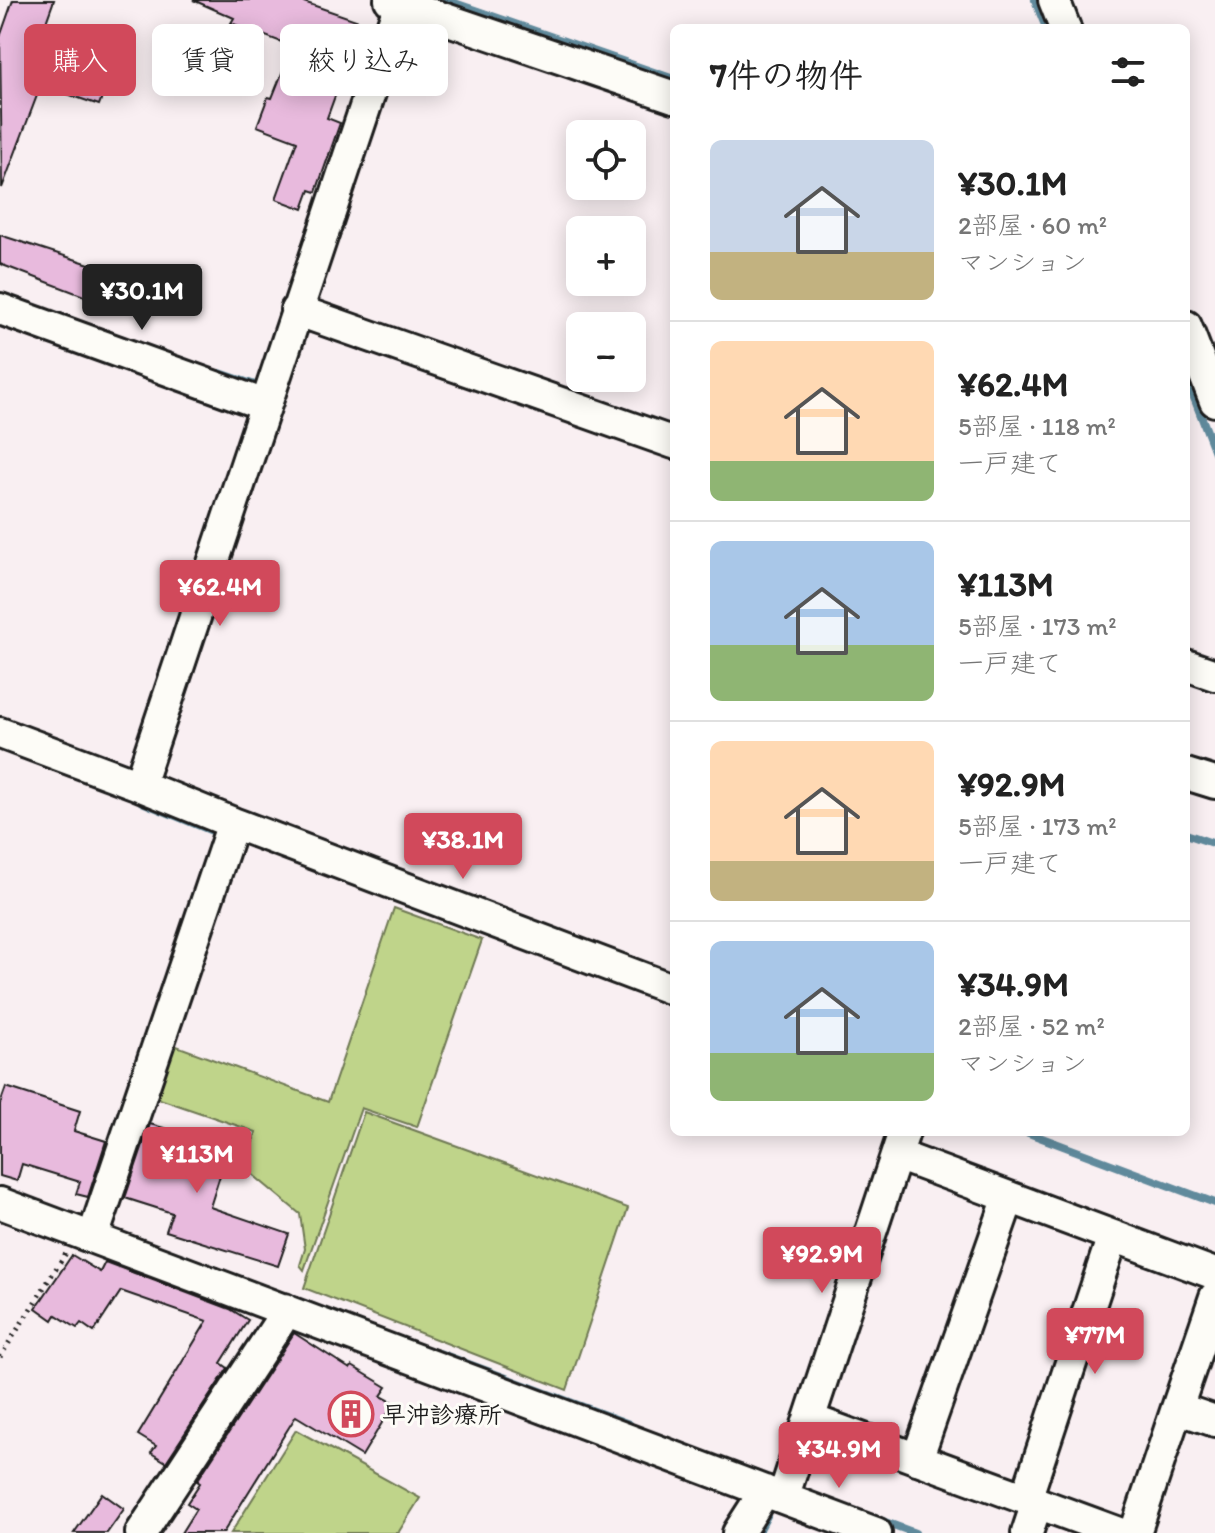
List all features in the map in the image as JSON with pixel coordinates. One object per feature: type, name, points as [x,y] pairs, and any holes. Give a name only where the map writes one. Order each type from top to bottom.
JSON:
[{"type":"street","points":[[1054,0],[1063,24]]},
{"type":"street","points":[[139,785],[395,2],[670,96]]},
{"type":"street","points":[[0,309],[265,405]]},
{"type":"street","points":[[296,310],[670,442]]},
{"type":"street","points":[[1190,336],[1215,401]]},
{"type":"street","points":[[1190,666],[1215,675]]},
{"type":"street","points":[[0,733],[139,785],[230,833],[670,989]]},
{"type":"street","points":[[1190,775],[1215,783]]},
{"type":"street","points":[[92,1230],[230,833]]},
{"type":"street","points":[[738,1533],[781,1490],[809,1419],[900,1144],[1009,1197],[1215,1274]]},
{"type":"street","points":[[917,1459],[1009,1197]]},
{"type":"street","points":[[0,1203],[92,1230],[284,1309],[781,1490],[876,1533]]},
{"type":"street","points":[[1027,1533],[1031,1501],[1113,1236]]},
{"type":"street","points":[[1135,1533],[1215,1297]]},
{"type":"street","points":[[141,1533],[279,1323],[284,1309]]},
{"type":"street","points":[[1177,1408],[1215,1421]]},
{"type":"street","points":[[809,1419],[1119,1533]]},
{"type":"path","points":[[0,1357],[92,1230]]},
{"type":"green space","points":[[394,908],[482,940],[417,1127],[361,1108],[304,1270],[300,1265],[305,1249],[300,1214],[246,1169],[256,1132],[148,1095],[166,1042],[328,1102]]},
{"type":"green space","points":[[364,1112],[628,1208],[567,1390],[304,1288]]},
{"type":"green space","points":[[296,1430],[420,1498],[398,1533],[231,1533]]},
{"type":"building","points":[[13,0],[54,0],[45,24],[24,24],[24,96],[37,96],[2,188],[0,37]]},
{"type":"building","points":[[193,0],[298,0],[362,22],[280,24],[280,41],[264,35],[264,24],[234,24],[231,23],[234,18]]},
{"type":"building","points":[[280,78],[280,96],[335,96],[327,118],[340,123],[316,192],[310,190],[303,209],[276,199],[297,141],[257,126],[268,97],[272,98]]},
{"type":"building","points":[[73,96],[102,96],[99,105]]},
{"type":"building","points":[[0,235],[117,273],[109,296],[105,294],[102,303],[0,264]]},
{"type":"building","points":[[6,1087],[80,1111],[74,1131],[106,1141],[88,1197],[76,1194],[80,1182],[22,1164],[17,1181],[0,1176],[0,1104]]},
{"type":"building","points":[[150,1124],[229,1147],[210,1207],[289,1234],[278,1266],[166,1231],[172,1213],[125,1198]]},
{"type":"building","points":[[72,1255],[100,1272],[105,1262],[230,1309],[248,1320],[221,1363],[228,1368],[166,1462],[151,1453],[156,1446],[138,1435],[207,1321],[121,1291],[94,1332],[81,1323],[77,1328],[56,1315],[53,1320],[36,1308]]},
{"type":"building","points":[[294,1333],[350,1369],[352,1366],[387,1387],[381,1396],[394,1403],[362,1456],[296,1416],[223,1533],[181,1533],[196,1509],[187,1503],[200,1483],[197,1481]]},
{"type":"building","points":[[102,1493],[124,1509],[107,1533],[74,1533]]},
{"type":"waterway","points":[[446,0],[670,78]]},
{"type":"waterway","points":[[1035,0],[1044,24]]},
{"type":"waterway","points":[[220,373],[258,386]]},
{"type":"waterway","points":[[1190,387],[1215,452]]},
{"type":"waterway","points":[[142,802],[222,835]]},
{"type":"waterway","points":[[1190,835],[1215,844]]},
{"type":"waterway","points":[[1037,1136],[1215,1203]]},
{"type":"waterway","points":[[439,1353],[629,1424]]},
{"type":"waterway","points":[[758,1533],[767,1516]]},
{"type":"waterway","points":[[877,1519],[915,1533]]},
{"type":"place","name":"早沖診療所","points":[[351,1414]]}]
